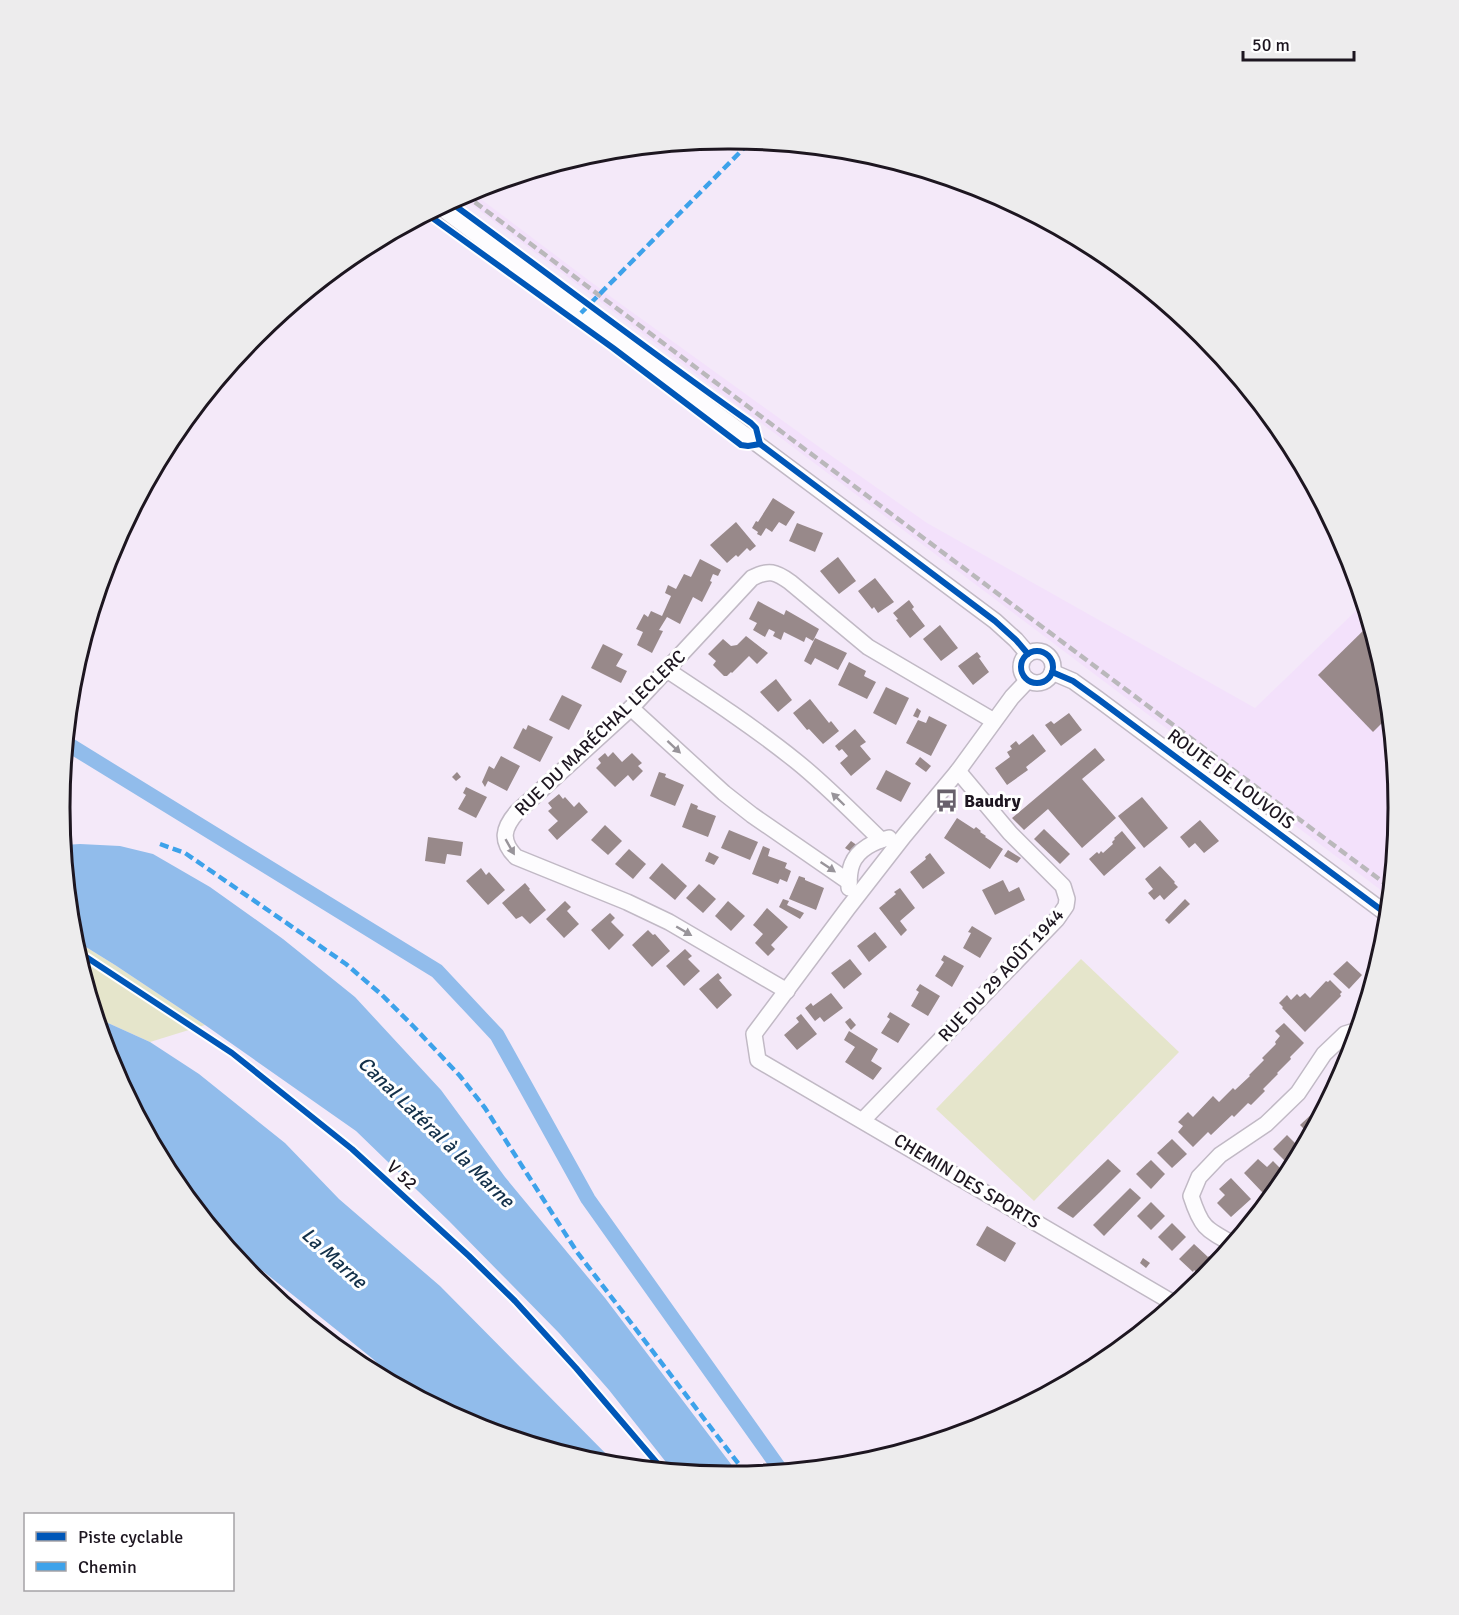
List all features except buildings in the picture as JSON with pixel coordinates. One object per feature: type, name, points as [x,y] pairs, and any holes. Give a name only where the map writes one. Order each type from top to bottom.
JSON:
[{"type":"street","points":[[447,212],[995,621],[1028,654]]},
{"type":"street","name":"RUE DU MARÉCHAL LECLERC","points":[[787,991],[669,922],[627,902],[516,857],[509,850],[505,840],[508,821],[631,708],[752,578],[769,572],[778,573],[868,646],[994,721]]},
{"type":"street","points":[[1037,651],[1046,654],[1052,662],[1052,672],[1042,682],[1032,682],[1022,672],[1021,667],[1028,654],[1037,651]]},
{"type":"street","points":[[667,670],[749,725],[783,751],[834,795],[880,840]]},
{"type":"street","name":"ROUTE DE LOUVOIS","points":[[1052,672],[1073,681],[1098,699],[1380,909]]},
{"type":"street","points":[[787,991],[904,836],[958,771],[1012,697],[1028,680]]},
{"type":"street","points":[[631,708],[724,793],[849,882]]},
{"type":"street","name":"RUE DU 29 AOÛT 1944","points":[[863,1120],[1057,919],[1066,906],[1067,899],[1063,886],[1010,833],[958,771]]},
{"type":"street","points":[[849,908],[852,864],[869,844],[904,836]]},
{"type":"street","name":"CHEMIN DES SPORTS","points":[[787,991],[754,1034],[758,1060],[1168,1300]]},
{"type":"street","points":[[1226,1240],[1208,1231],[1197,1216],[1191,1196],[1199,1177],[1220,1155],[1266,1124],[1299,1093],[1324,1054],[1349,1033]]},
{"type":"shaded area","points":[[479,198],[607,294],[927,523],[1255,708],[1358,609],[1376,679],[1387,764],[1387,851],[1383,892],[469,203]]},
{"type":"green space","points":[[86,947],[205,1025],[150,1042],[106,1022]]},
{"type":"green space","points":[[1081,959],[1179,1052],[1034,1201],[936,1109]]},
{"type":"water","name":"Canal Latéral à la Marne","points":[[72,845],[120,846],[153,854],[210,887],[283,939],[355,997],[441,1090],[505,1177],[605,1298],[732,1466],[667,1463],[609,1390],[559,1333],[449,1221],[356,1131],[205,1025],[86,947],[76,894]]},
{"type":"water","name":"La Marne","points":[[106,1022],[150,1042],[199,1074],[285,1143],[339,1199],[440,1286],[607,1455],[518,1432],[477,1416],[438,1399],[400,1378],[259,1268],[207,1209],[182,1174],[138,1099]]},
{"type":"waterway","points":[[74,748],[437,971],[497,1035],[588,1199],[777,1465]]},
{"type":"railway","points":[[473,201],[1384,883]]},
{"type":"marked path","points":[[581,313],[743,149]]},
{"type":"marked path","points":[[160,844],[185,853],[346,964],[382,995],[460,1076],[485,1108],[577,1252],[740,1466]]},
{"type":"cycle path","points":[[457,208],[751,423],[756,428],[760,444]]},
{"type":"cycle path","points":[[433,219],[613,348],[741,445],[760,444]]},
{"type":"cycle path","points":[[760,444],[995,621],[1028,654]]},
{"type":"cycle path","points":[[1037,651],[1048,656],[1053,667],[1048,678],[1037,683],[1026,678],[1021,667],[1026,656],[1037,651]]},
{"type":"cycle path","points":[[1052,672],[1073,681],[1098,699],[1380,909]]},
{"type":"cycle path","name":"V 52","points":[[88,958],[232,1053],[352,1149],[515,1301],[656,1462]]},
{"type":"place","name":"Baudry","points":[[946,801]]}]
